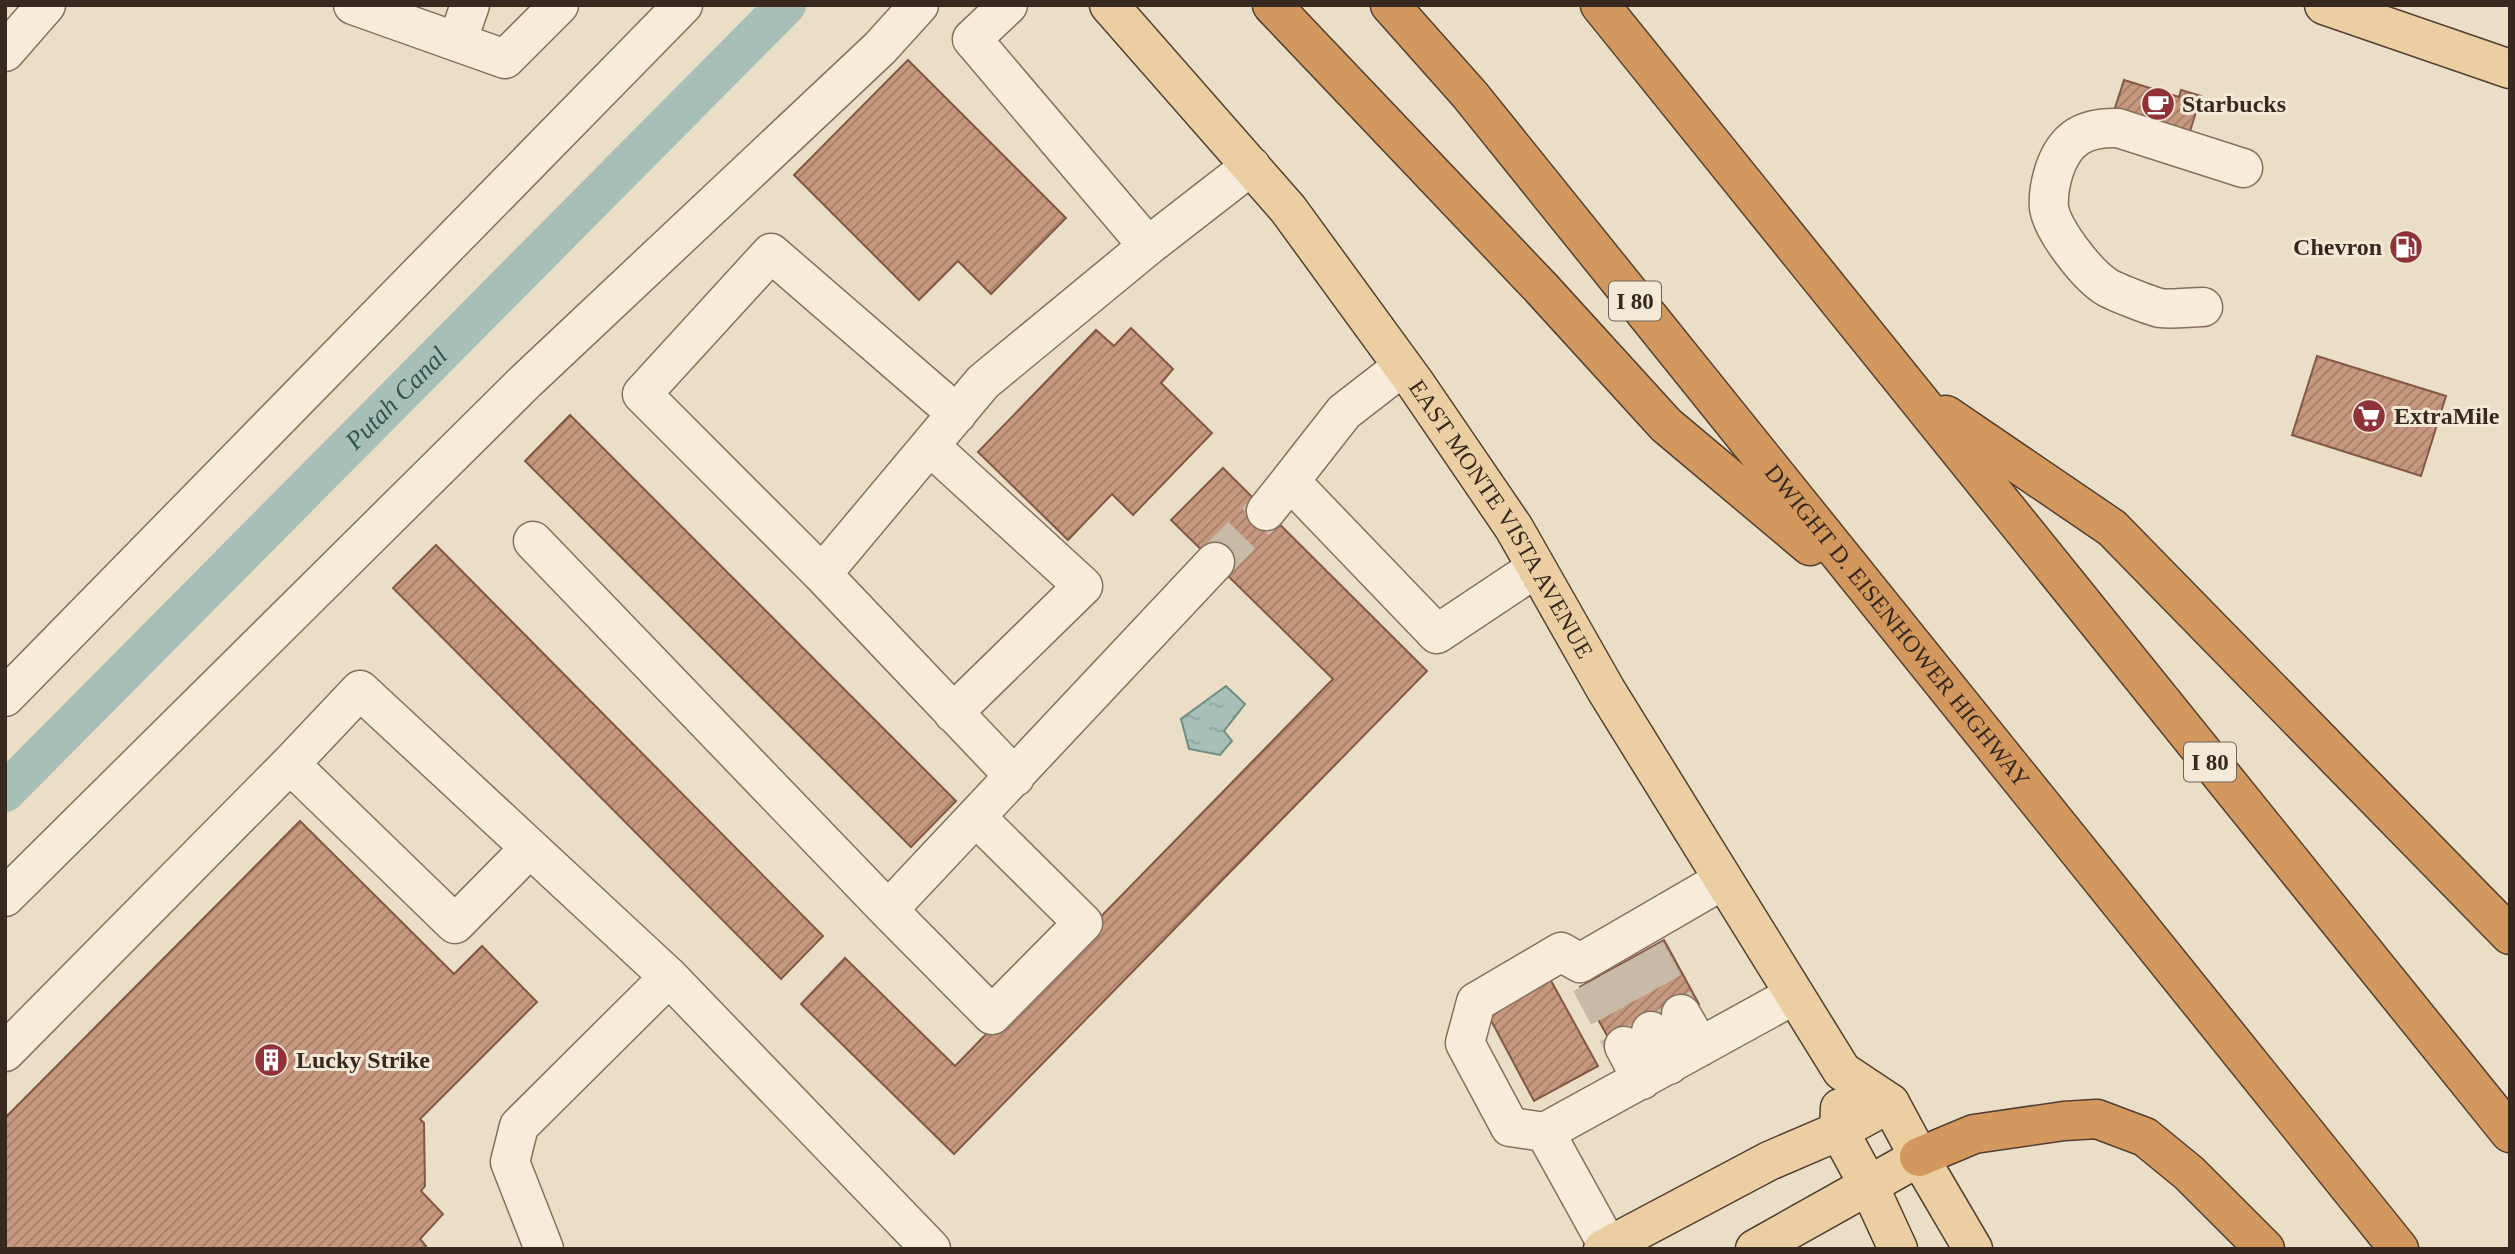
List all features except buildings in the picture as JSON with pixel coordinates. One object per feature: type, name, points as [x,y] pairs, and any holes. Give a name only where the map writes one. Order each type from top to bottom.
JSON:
[{"type":"highway","points":[[1272,5],[1534,280],[1666,425],[1877,601]]},
{"type":"highway","name":"DWIGHT D. EISENHOWER HIGHWAY","points":[[1390,5],[1469,95],[2399,1249]]},
{"type":"highway","name":"I 80","points":[[1600,5],[2510,1133]]},
{"type":"highway","points":[[1910,390],[2112,528],[2510,935]]},
{"type":"highway","points":[[1919,1157],[1974,1134],[2097,1119],[2144,1137],[2189,1173],[2265,1249]]},
{"type":"main road","name":"EAST MONTE VISTA AVENUE","points":[[1109,5],[1288,209],[1514,528],[1606,690],[1842,1071],[1891,1103],[1973,1249]]},
{"type":"main road","points":[[2323,5],[2510,69]]},
{"type":"main road","points":[[1842,1071],[1839,1131],[1869,1186],[1898,1249]]},
{"type":"main road","points":[[1606,1247],[1769,1161],[1839,1131],[1891,1103]]},
{"type":"main road","points":[[1755,1249],[1919,1157]]},
{"type":"lane","points":[[5,52],[46,5]]},
{"type":"lane","points":[[353,5],[505,59],[559,5]]},
{"type":"lane","points":[[457,42],[470,5]]},
{"type":"lane","points":[[5,697],[683,5]]},
{"type":"lane","points":[[5,897],[526,381],[880,48],[919,5]]},
{"type":"lane","points":[[1008,5],[972,39],[1148,246]]},
{"type":"lane","points":[[2203,307],[2160,308],[2106,287],[2082,262],[2057,229],[2049,210],[2049,187],[2060,155],[2075,137],[2099,127],[2118,128],[2243,168]]},
{"type":"lane","points":[[822,574],[983,382],[1148,246],[1251,166]]},
{"type":"lane","points":[[957,414],[771,253],[642,394],[822,574],[1015,777]]},
{"type":"lane","points":[[1266,511],[1344,412],[1402,367]]},
{"type":"lane","points":[[930,446],[1083,586],[953,713]]},
{"type":"lane","points":[[1290,481],[1437,634],[1536,568]]},
{"type":"lane","points":[[533,541],[992,1015],[1083,923],[976,817]]},
{"type":"lane","points":[[888,910],[1214,562]]},
{"type":"lane","points":[[5,1052],[360,690],[669,977],[931,1249]]},
{"type":"lane","points":[[290,764],[455,925],[530,848]]},
{"type":"lane","points":[[1723,880],[1613,957],[1561,952],[1476,1002],[1465,1043],[1510,1127],[1545,1132],[1794,995]]},
{"type":"lane","points":[[544,1249],[510,1162],[519,1126],[669,977]]},
{"type":"lane","points":[[1670,1064],[1652,1030],[1670,1064]]},
{"type":"lane","points":[[1545,1132],[1606,1247]]},
{"type":"water","points":[[1226,686],[1245,704],[1224,731],[1232,741],[1220,755],[1189,749],[1181,719]]},
{"type":"waterway","name":"Putah Canal","points":[[5,792],[786,5]]},
{"type":"tunnel","points":[[1215,562],[1266,511]]},
{"type":"tunnel","points":[[1646,951],[1681,1014]]},
{"type":"tunnel","points":[[1617,967],[1651,1031]]},
{"type":"tunnel","points":[[1590,982],[1624,1046]]},
{"type":"place","name":"Starbucks","points":[[2158,104]]},
{"type":"place","name":"Chevron","points":[[2406,247]]},
{"type":"place","name":"ExtraMile","points":[[2369,416]]},
{"type":"place","name":"Lucky Strike","points":[[271,1060]]}]
